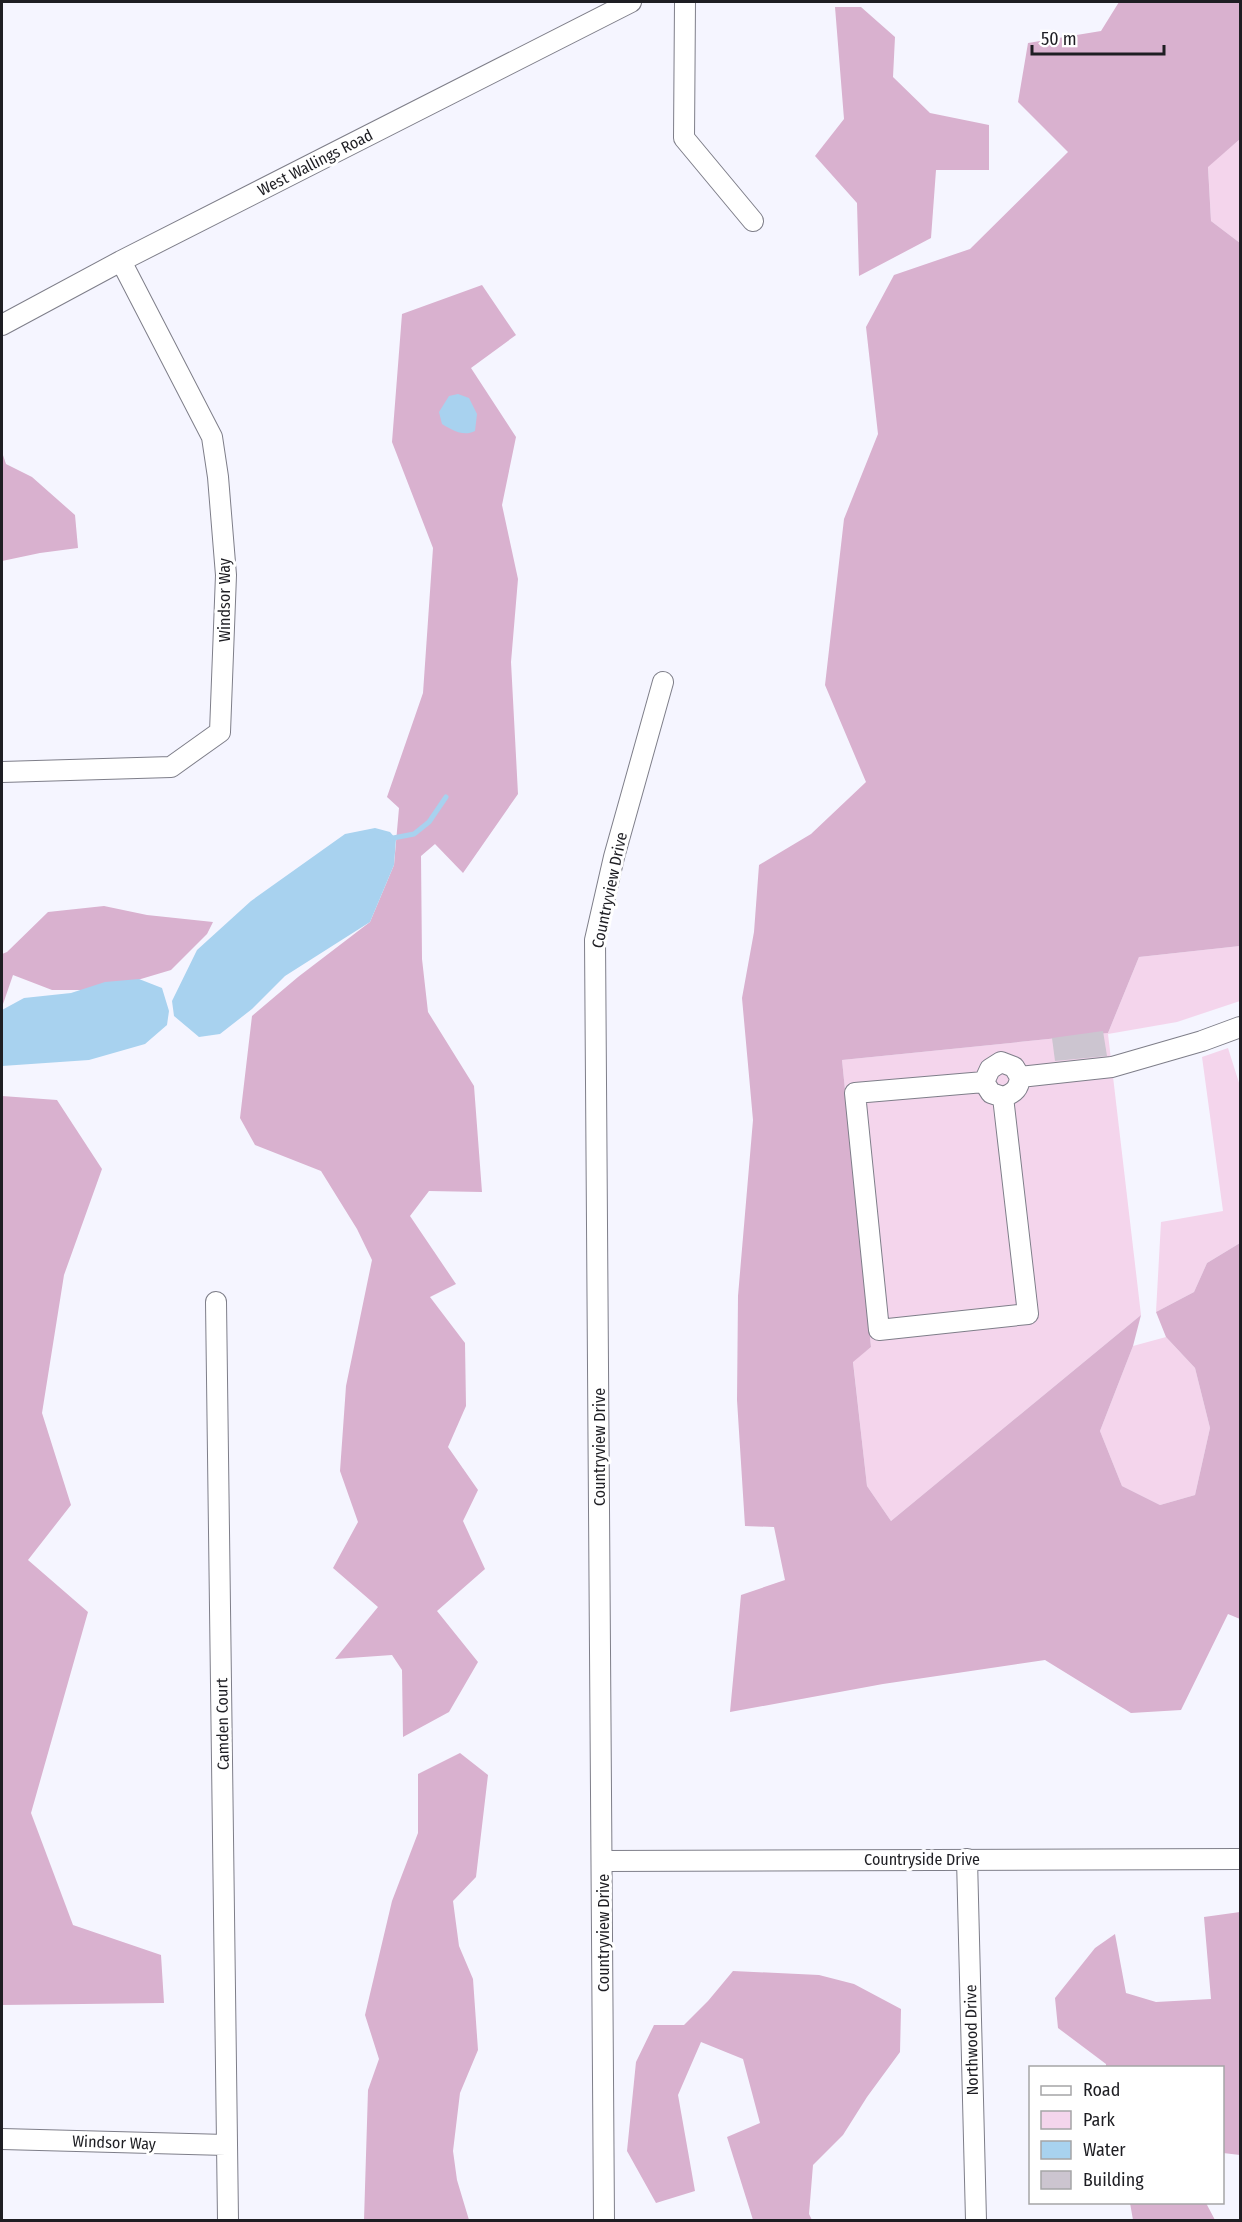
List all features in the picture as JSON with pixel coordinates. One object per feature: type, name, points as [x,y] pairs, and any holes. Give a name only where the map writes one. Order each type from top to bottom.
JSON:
[{"type":"street","name":"West Wallings Road","points":[[2,326],[121,261],[631,2]]},
{"type":"street","points":[[685,2],[684,138],[753,222]]},
{"type":"street","name":"Windsor Way","points":[[2,772],[171,767],[220,732],[226,575],[218,477],[212,437],[121,261]]},
{"type":"street","name":"Countryview Drive","points":[[604,2220],[595,940],[614,857],[663,681]]},
{"type":"street","points":[[1020,1077],[1112,1067],[1202,1041],[1240,1027]]},
{"type":"street","points":[[1001,1062],[1014,1067],[1020,1077],[1015,1092],[1004,1097],[991,1093],[984,1082],[990,1069],[1001,1062]]},
{"type":"street","points":[[984,1082],[855,1093],[879,1330],[1028,1314],[1004,1097]]},
{"type":"street","name":"Camden Court","points":[[216,1302],[228,2220]]},
{"type":"street","name":"Northwood Drive","points":[[967,1859],[976,2220]]},
{"type":"street","name":"Countryside Drive","points":[[603,1861],[1240,1859]]},
{"type":"street","name":"Windsor Way","points":[[2,2139],[226,2145]]},
{"type":"green space","points":[[1240,139],[1240,243],[1211,221],[1208,166]]},
{"type":"green space","points":[[1240,946],[1240,1001],[1177,1022],[1108,1034],[1141,1315],[891,1521],[867,1486],[853,1361],[871,1347],[842,1060],[1108,1033],[1139,957]]},
{"type":"green space","points":[[1228,1048],[1240,1086],[1240,1243],[1207,1263],[1194,1292],[1156,1312],[1161,1222],[1223,1211],[1202,1057]]},
{"type":"green space","points":[[1166,1337],[1195,1368],[1210,1428],[1195,1495],[1160,1505],[1122,1486],[1100,1431],[1133,1346]]},
{"type":"shaded area","points":[[1119,2],[1240,2],[1240,139],[1208,167],[1211,221],[1240,243],[1240,946],[1139,957],[1108,1033],[842,1060],[871,1347],[853,1362],[867,1486],[891,1521],[1141,1315],[1133,1346],[1100,1431],[1122,1486],[1160,1505],[1195,1495],[1210,1428],[1195,1368],[1166,1337],[1156,1312],[1194,1292],[1207,1263],[1240,1243],[1240,1619],[1228,1614],[1181,1710],[1131,1713],[1045,1660],[883,1684],[730,1712],[741,1595],[785,1580],[774,1527],[745,1526],[737,1400],[738,1296],[753,1120],[742,998],[754,932],[759,865],[811,834],[866,782],[825,685],[844,519],[878,434],[866,327],[894,275],[970,249],[1068,152],[1018,102],[1028,43],[1101,31]]},
{"type":"shaded area","points":[[835,7],[861,7],[895,37],[893,77],[930,113],[989,125],[989,170],[936,170],[931,238],[859,276],[857,203],[815,156],[844,119]]},
{"type":"shaded area","points":[[482,285],[516,335],[471,368],[516,437],[502,505],[518,579],[511,662],[518,794],[463,873],[435,844],[421,856],[422,959],[428,1012],[474,1086],[482,1192],[429,1191],[410,1216],[456,1284],[430,1297],[465,1343],[466,1406],[448,1447],[478,1490],[463,1521],[485,1569],[437,1611],[478,1662],[449,1712],[403,1737],[402,1670],[392,1655],[335,1659],[378,1607],[333,1568],[358,1522],[340,1471],[346,1386],[372,1260],[357,1229],[321,1171],[255,1145],[240,1118],[252,1016],[298,977],[370,922],[394,865],[399,808],[387,797],[423,693],[433,548],[392,442],[402,314]]},
{"type":"shaded area","points":[[2,452],[6,464],[32,477],[75,515],[78,548],[2,561]]},
{"type":"shaded area","points":[[104,906],[147,915],[213,922],[207,934],[171,970],[104,990],[52,990],[13,975],[2,1007],[2,954],[7,952],[48,912]]},
{"type":"shaded area","points":[[2,1096],[57,1100],[102,1169],[64,1275],[42,1413],[71,1505],[28,1560],[88,1612],[31,1813],[73,1925],[161,1955],[164,2003],[2,2005]]},
{"type":"shaded area","points":[[460,1753],[488,1775],[476,1877],[453,1901],[459,1946],[473,1979],[478,2050],[460,2093],[453,2151],[457,2180],[469,2220],[364,2220],[368,2090],[379,2059],[365,2015],[392,1901],[418,1833],[418,1774]]},
{"type":"shaded area","points":[[1240,1912],[1240,2155],[1224,2153],[1224,2066],[1106,2066],[1058,2028],[1055,1998],[1095,1948],[1115,1934],[1126,1993],[1156,2002],[1211,1999],[1204,1917]]},
{"type":"shaded area","points":[[733,1971],[819,1975],[854,1984],[901,2009],[900,2052],[843,2135],[813,2165],[809,2214],[812,2220],[753,2220],[727,2137],[760,2123],[743,2059],[701,2042],[678,2095],[695,2191],[656,2203],[627,2151],[636,2062],[654,2025],[684,2025]]},
{"type":"shaded area","points":[[1130,2204],[1207,2204],[1215,2220],[1133,2220]]},
{"type":"water","points":[[458,394],[469,398],[477,414],[475,431],[471,433],[462,433],[442,424],[439,412],[449,396]]},
{"type":"water","points":[[375,828],[390,832],[396,839],[394,865],[370,922],[285,976],[252,1009],[220,1034],[199,1037],[174,1016],[172,1001],[197,950],[251,901],[345,834]]},
{"type":"water","points":[[139,979],[162,988],[169,1011],[167,1025],[145,1044],[89,1060],[2,1066],[2,1010],[24,998],[71,993],[105,982]]},
{"type":"building","points":[[1103,1031],[1107,1056],[1055,1061],[1052,1038]]},
{"type":"waterway","points":[[388,839],[414,834],[429,822],[446,797]]}]
